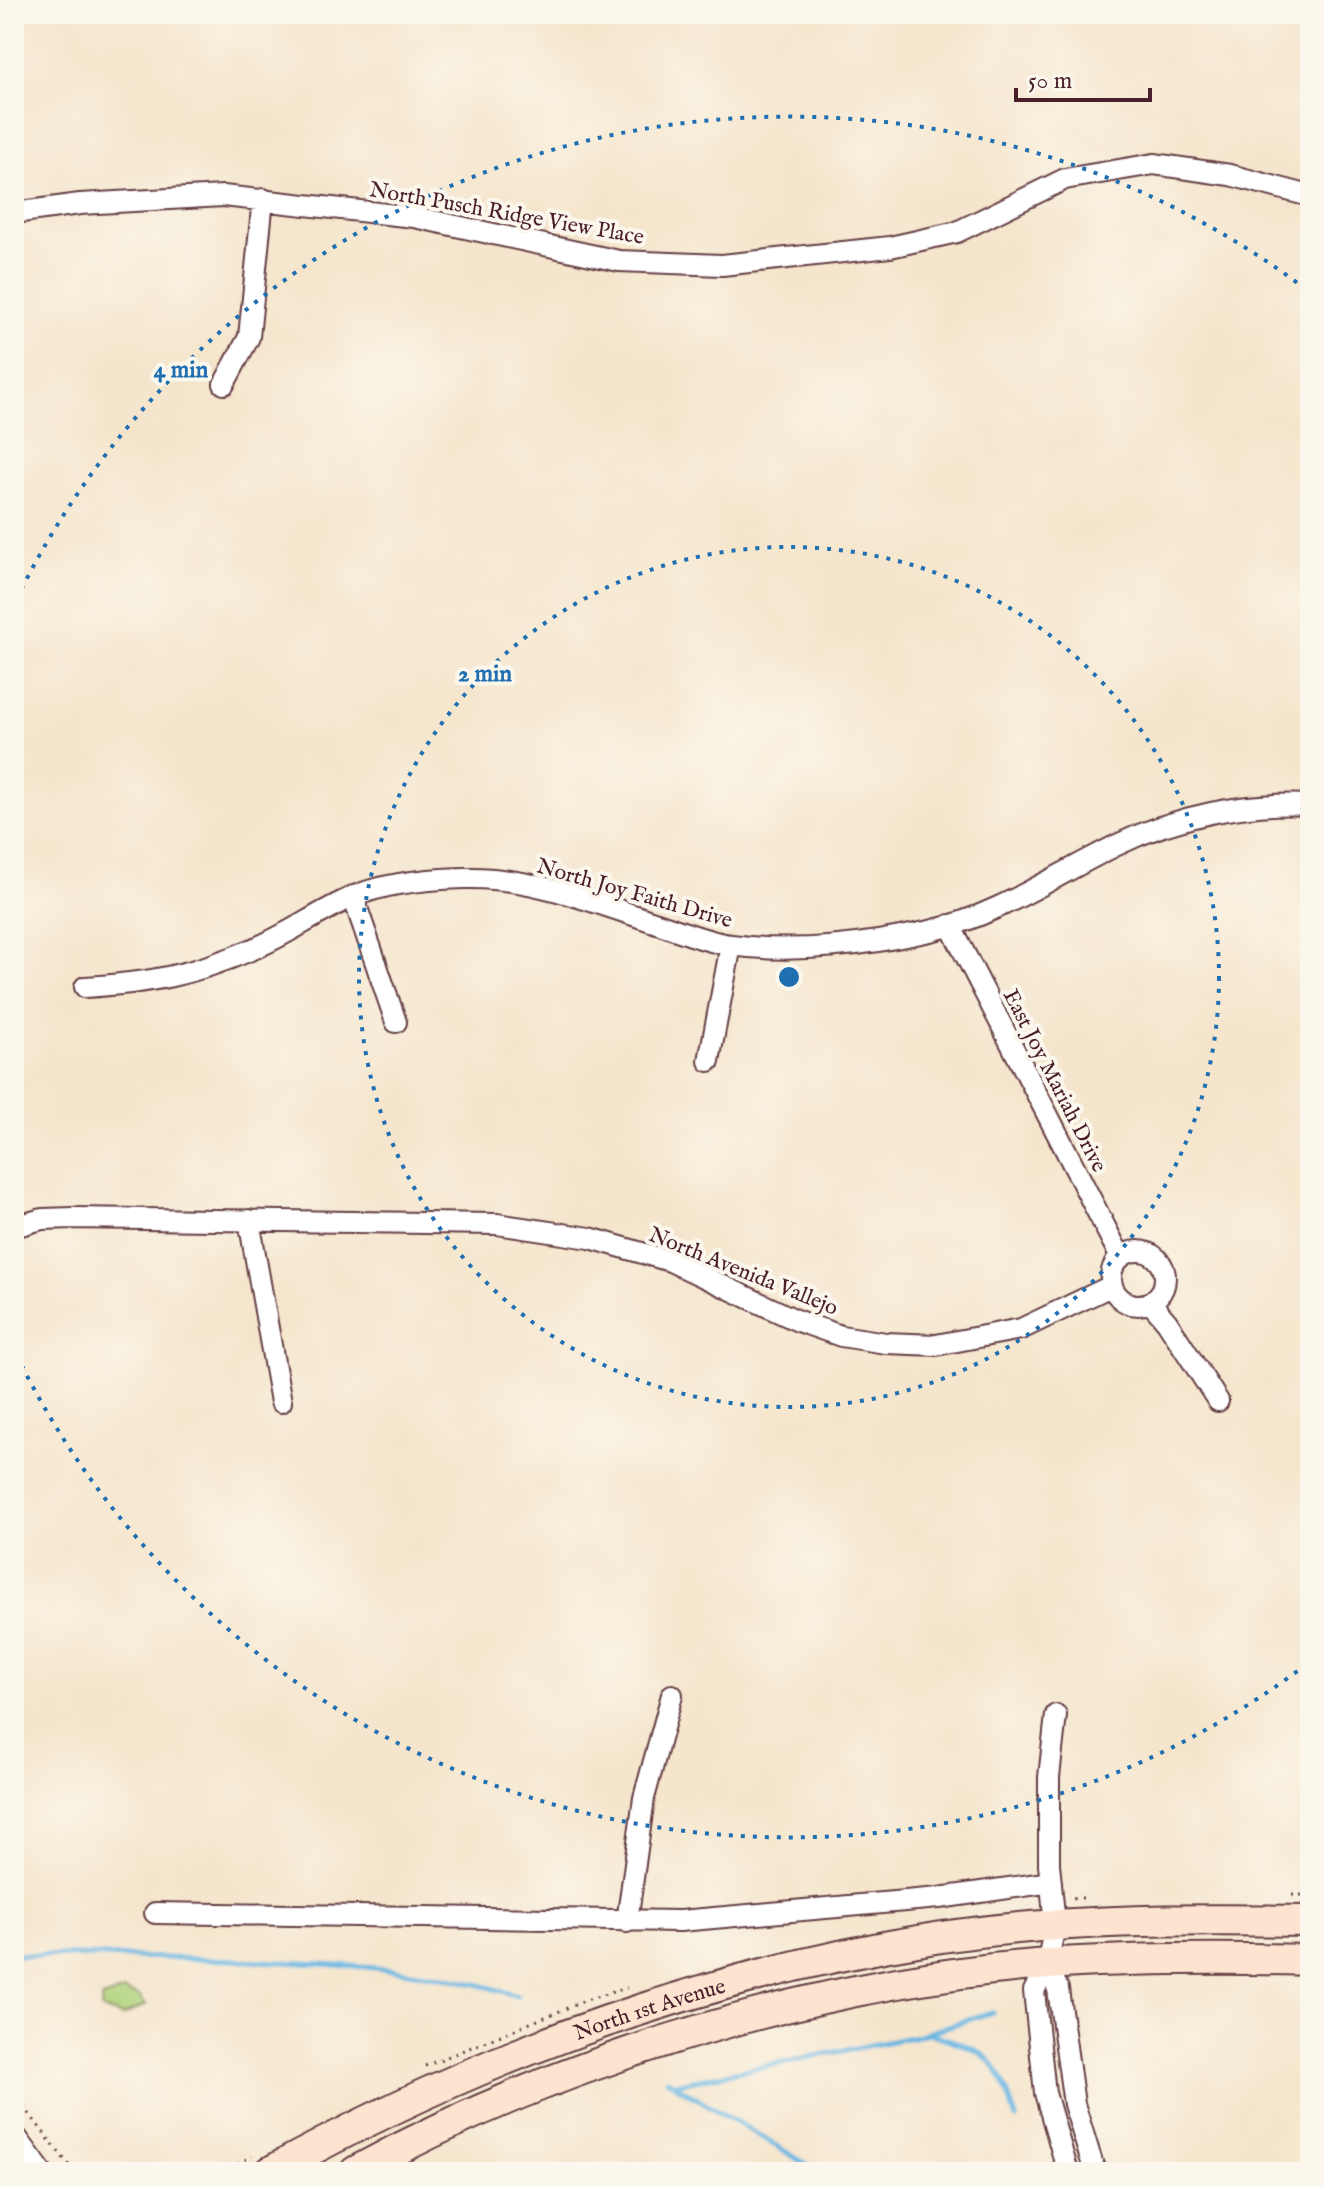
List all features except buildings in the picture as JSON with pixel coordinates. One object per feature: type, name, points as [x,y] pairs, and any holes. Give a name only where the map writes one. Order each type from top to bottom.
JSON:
[{"type":"main road","name":"North 1st Avenue","points":[[270,2172],[353,2126],[453,2080],[640,2008],[773,1971],[937,1938],[1055,1925],[1120,1921],[1310,1921]]},
{"type":"main road","name":"North 1st Avenue","points":[[355,2172],[474,2113],[668,2041],[746,2018],[888,1986],[1047,1965],[1213,1958],[1310,1960]]},
{"type":"street","name":"North Pusch Ridge View Place","points":[[14,213],[165,198],[263,199],[414,217],[619,261],[722,265],[890,247],[944,235],[1065,179],[1154,164],[1230,175],[1310,196]]},
{"type":"street","points":[[224,384],[249,337],[263,199]]},
{"type":"street","name":"North Joy Faith Drive","points":[[85,987],[154,982],[192,973],[256,948],[353,896],[412,882],[467,878],[574,895],[731,945],[803,946],[875,940],[950,925],[1011,902],[1120,843],[1178,821],[1240,807],[1310,805]]},
{"type":"street","points":[[353,896],[396,1022]]},
{"type":"street","name":"East Joy Mariah Drive","points":[[950,925],[1120,1256]]},
{"type":"street","points":[[709,1061],[731,945]]},
{"type":"street","name":"North Avenida Vallejo","points":[[14,1227],[58,1218],[497,1224],[590,1238],[670,1261],[798,1321],[841,1336],[886,1343],[936,1345],[1021,1329],[1111,1286]]},
{"type":"street","points":[[249,1220],[281,1402]]},
{"type":"street","points":[[1140,1250],[1150,1253],[1163,1266],[1164,1284],[1150,1302],[1129,1304],[1111,1286],[1113,1265],[1120,1256],[1140,1250]]},
{"type":"street","points":[[1150,1302],[1167,1322],[1218,1401]]},
{"type":"street","points":[[627,1922],[644,1798],[672,1695]]},
{"type":"street","points":[[1056,1715],[1049,1777],[1055,1925],[1047,1965],[1034,1991],[1045,2093],[1068,2172]]},
{"type":"street","points":[[155,1913],[680,1921],[939,1898],[1051,1882]]},
{"type":"street","points":[[1047,1965],[1058,1989],[1074,2104],[1095,2172]]},
{"type":"street","points":[[14,2139],[38,2172]]},
{"type":"path","points":[[14,2094],[74,2172]]},
{"type":"green space","points":[[124,1991],[139,1996],[146,2005],[122,2016],[101,2009],[102,1998]]},
{"type":"waterway","points":[[14,1955],[215,1959],[371,1968],[460,1980],[517,1996]]},
{"type":"waterway","points":[[674,2084],[917,2036],[992,2012]]},
{"type":"waterway","points":[[928,2033],[966,2046],[988,2060],[1003,2082],[1016,2119]]},
{"type":"waterway","points":[[667,2080],[819,2172]]}]
